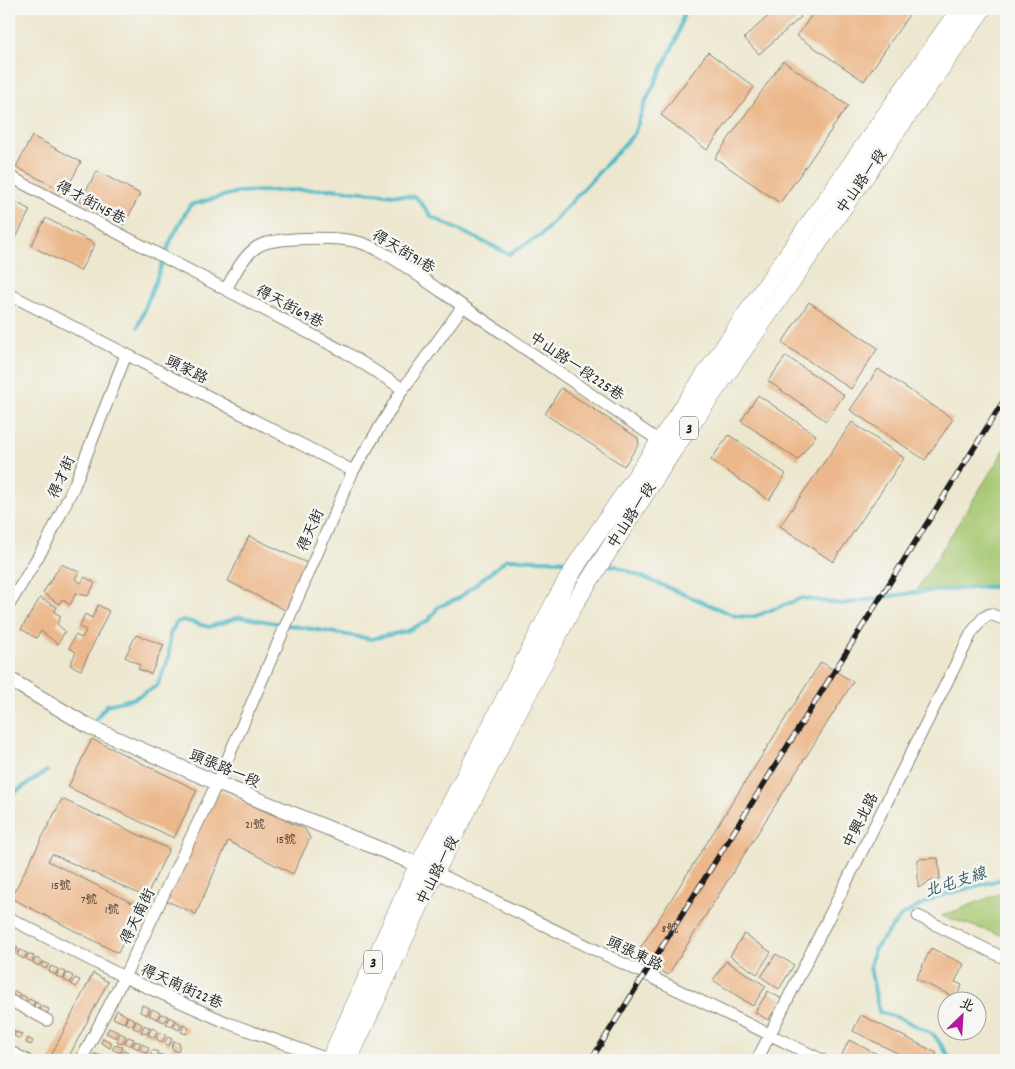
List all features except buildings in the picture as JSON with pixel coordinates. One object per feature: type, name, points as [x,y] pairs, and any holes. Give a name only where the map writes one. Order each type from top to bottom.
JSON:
[{"type":"main road","name":"中山路一段","points":[[667,446],[756,300],[960,9]]},
{"type":"main road","name":"中山路一段","points":[[330,1060],[427,868],[557,598],[982,9]]},
{"type":"main road","name":"中山路一段","points":[[349,1060],[427,868]]},
{"type":"street","name":"得才街145巷","points":[[9,176],[159,255]]},
{"type":"street","name":"得天街91巷","points":[[226,289],[245,257],[259,246],[299,239],[341,238],[360,242],[389,257],[463,306]]},
{"type":"street","name":"得天街69巷","points":[[159,255],[345,352],[403,389]]},
{"type":"street","name":"頭家路","points":[[9,294],[353,471]]},
{"type":"street","name":"中山路一段225巷","points":[[463,306],[667,446]]},
{"type":"street","name":"得天街","points":[[217,783],[353,471],[403,389],[463,306]]},
{"type":"street","name":"得才街","points":[[9,605],[48,540],[74,486],[126,355]]},
{"type":"street","name":"中興北路","points":[[757,1060],[972,632],[983,618],[990,614],[1006,620]]},
{"type":"street","name":"頭張路一段","points":[[9,679],[90,727],[217,783],[427,868]]},
{"type":"street","name":"得天南街","points":[[81,1060],[124,977],[217,783]]},
{"type":"street","name":"頭張東路","points":[[427,868],[822,1060]]},
{"type":"street","points":[[918,916],[1006,960]]},
{"type":"street","name":"得天南街22巷","points":[[9,918],[124,977],[228,1023],[330,1060]]},
{"type":"street","points":[[9,1000],[47,1020]]},
{"type":"street","points":[[9,1051],[26,1060]]},
{"type":"green space","points":[[1006,447],[1006,579],[1000,588],[917,590]]},
{"type":"green space","points":[[1006,891],[1006,926],[1001,935],[942,916]]},
{"type":"waterway","points":[[138,327],[171,240],[190,205],[238,192],[331,189],[416,197],[432,217],[509,254],[541,235],[634,134],[645,103],[677,38],[685,9]]},
{"type":"waterway","points":[[92,724],[107,705],[135,698],[157,686],[169,657],[170,634],[176,623],[183,620],[209,627],[240,617],[371,639],[407,631],[429,620],[438,607],[459,598],[507,559],[572,561]]},
{"type":"waterway","points":[[606,565],[616,566],[736,616],[753,617],[802,598],[841,604],[911,593],[1006,585]]},
{"type":"waterway","points":[[9,796],[47,771]]},
{"type":"waterway","name":"北屯支線","points":[[948,1060],[948,1055],[934,1035],[902,1019],[879,1012],[870,967],[874,950],[901,916],[936,897],[1006,878]]},
{"type":"railway","points":[[591,1060],[1006,397]]}]
